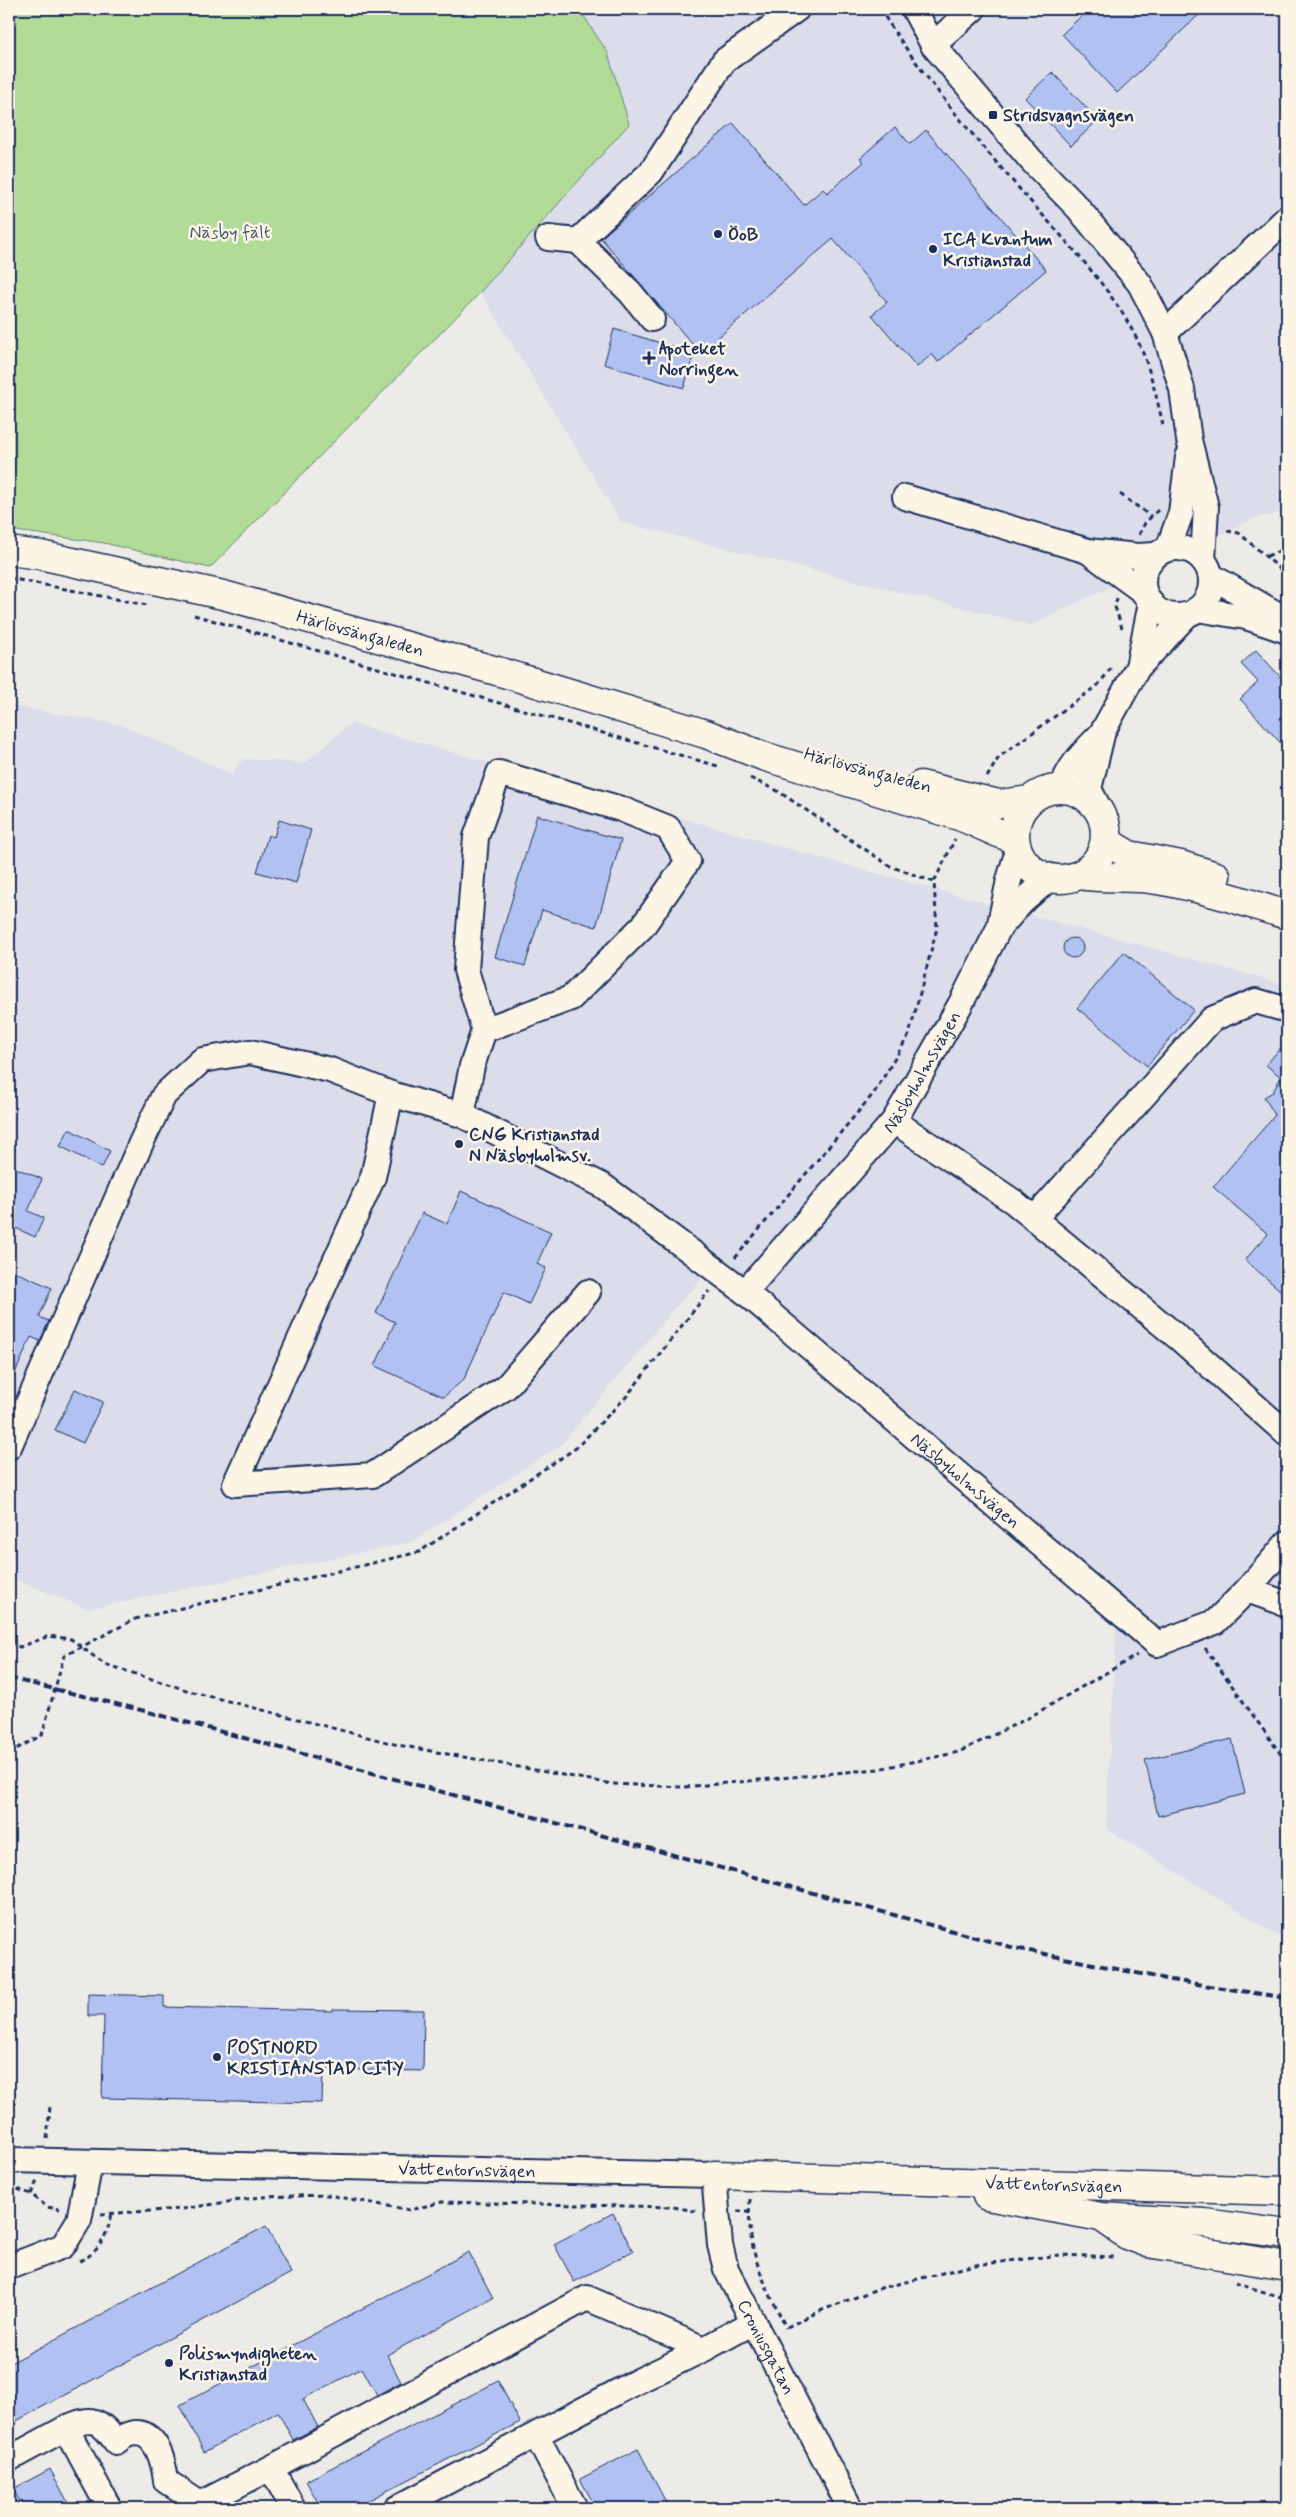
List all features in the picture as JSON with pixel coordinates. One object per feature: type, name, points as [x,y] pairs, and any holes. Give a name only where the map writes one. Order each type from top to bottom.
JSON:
[{"type":"main road","name":"Härlövsängaleden","points":[[9,551],[40,555],[223,594],[497,671],[706,734],[763,756],[980,823],[1016,845]]},
{"type":"main road","name":"Härlövsängaleden","points":[[706,734],[765,742],[960,796],[999,804],[1030,800]]},
{"type":"main road","points":[[1103,817],[1106,838],[1102,853],[1093,866],[1080,875],[1065,879],[1050,878],[1036,872],[1025,863],[1016,845],[1016,825],[1020,811],[1030,800],[1040,793],[1062,788],[1078,791],[1091,799],[1103,817],[1109,843],[1129,855],[1181,865],[1287,897]]},
{"type":"main road","points":[[1080,875],[1098,878],[1132,877],[1156,879],[1287,915]]},
{"type":"main road","name":"Vattentornsvägen","points":[[714,2175],[829,2177],[925,2183],[1110,2185],[1204,2223]]},
{"type":"main road","name":"Vattentornsvägen","points":[[925,2183],[1101,2217],[1204,2223],[1287,2234]]},
{"type":"main road","points":[[1110,2185],[1287,2192]]},
{"type":"main road","points":[[1101,2217],[1112,2226],[1148,2243],[1287,2266]]},
{"type":"street","points":[[578,241],[651,172],[724,61],[796,9]]},
{"type":"street","points":[[914,9],[933,45],[1031,160],[1078,208],[1134,277],[1165,332],[1182,389],[1189,440],[1206,507],[1209,595],[1172,629],[1165,641],[1138,667],[1103,731],[1065,778],[1062,788]]},
{"type":"street","points":[[933,45],[973,9]]},
{"type":"street","points":[[1165,332],[1287,218]]},
{"type":"street","points":[[548,238],[578,241],[630,292],[652,319]]},
{"type":"street","points":[[1138,667],[1148,598],[1145,572],[1154,554],[1181,513],[1189,440]]},
{"type":"street","points":[[906,496],[1088,551],[1154,554],[1187,550],[1207,568],[1287,620]]},
{"type":"street","points":[[1088,551],[1126,578],[1161,612],[1174,616],[1192,612],[1246,617],[1287,631]]},
{"type":"street","points":[[1103,731],[1089,790],[1103,817]]},
{"type":"street","points":[[462,1115],[472,1066],[484,1030],[466,970],[476,837],[499,773],[621,809],[668,828],[688,861],[643,926],[572,998],[484,1030]]},
{"type":"street","name":"Näsbyholmsvägen","points":[[999,928],[1016,845]]},
{"type":"street","name":"Näsbyholmsvägen","points":[[745,1292],[894,1121],[960,1005],[999,928],[1021,903],[1050,878]]},
{"type":"street","points":[[1034,1219],[1212,1019],[1256,1001],[1287,1010]]},
{"type":"street","name":"Näsbyholmsvägen","points":[[9,1447],[141,1143],[164,1095],[202,1060],[250,1052],[330,1070],[391,1094],[462,1115],[603,1186],[745,1292],[1157,1644]]},
{"type":"street","points":[[391,1094],[373,1176],[235,1484],[373,1475],[506,1387],[588,1292]]},
{"type":"street","points":[[894,1121],[1014,1202],[1181,1340],[1287,1434]]},
{"type":"street","points":[[1157,1644],[1215,1622],[1247,1590],[1287,1543]]},
{"type":"street","points":[[1247,1590],[1287,1604]]},
{"type":"street","name":"Vattentornsvägen","points":[[9,2160],[714,2175]]},
{"type":"street","points":[[9,2267],[63,2246],[80,2220],[90,2162]]},
{"type":"street","name":"Croniusgatan","points":[[714,2175],[720,2245],[726,2269],[850,2508]]},
{"type":"street","points":[[9,2459],[66,2428],[82,2421],[91,2420],[106,2429],[116,2442],[130,2434],[142,2434],[149,2439],[157,2448],[163,2461],[166,2481],[200,2504],[271,2468],[587,2298],[704,2349]]},
{"type":"street","points":[[397,2508],[636,2382],[704,2349],[757,2332]]},
{"type":"street","points":[[66,2428],[109,2508]]},
{"type":"street","points":[[536,2435],[575,2508]]},
{"type":"street","points":[[271,2468],[293,2508]]},
{"type":"path","points":[[880,9],[909,55],[952,111],[1105,289],[1140,347],[1151,376],[1165,432]]},
{"type":"path","points":[[1154,554],[1136,541],[1145,523],[1160,507]]},
{"type":"path","points":[[1266,557],[1287,548]]},
{"type":"path","points":[[9,578],[153,606]]},
{"type":"path","points":[[1121,637],[1122,627],[1115,607],[1126,578]]},
{"type":"path","points":[[191,614],[723,768]]},
{"type":"path","points":[[983,784],[999,756],[1098,685],[1114,664]]},
{"type":"path","points":[[741,774],[776,790],[890,866],[934,882]]},
{"type":"path","points":[[9,1753],[42,1735],[64,1656],[135,1620],[418,1552],[576,1448],[626,1398],[722,1274],[874,1094],[909,1035],[936,928],[934,882],[955,838]]},
{"type":"path","points":[[1192,1631],[1287,1763]]},
{"type":"path","points":[[9,1643],[20,1647],[49,1636],[71,1639],[104,1664],[193,1692],[398,1745],[612,1784],[684,1788],[878,1769],[959,1752],[1028,1718],[1157,1644]]},
{"type":"path","points":[[9,2186],[32,2194],[47,2207],[81,2213],[112,2214],[182,2209],[260,2197],[328,2195],[410,2210],[442,2202],[673,2207],[693,2210],[749,2211],[750,2240],[753,2256],[786,2328]]},
{"type":"path","points":[[757,2332],[786,2328],[820,2311],[877,2289],[975,2265],[1060,2255],[1126,2259]]},
{"type":"path","points":[[1228,2282],[1287,2299]]},
{"type":"shaded area","points":[[569,9],[1287,9],[1287,511],[1253,519],[1031,625],[621,522],[479,290]]},
{"type":"shaded area","points":[[9,705],[122,725],[231,774],[243,759],[305,763],[351,723],[814,856],[1287,985],[1287,1941],[1106,1828],[1118,1593],[720,1260],[680,1302],[561,1445],[412,1542],[88,1609],[9,1577]]},
{"type":"green space","name":"Näsby fält","points":[[9,9],[579,9],[608,53],[629,124],[475,298],[210,568],[104,543],[9,530]]},
{"type":"building","points":[[1089,9],[1205,9],[1117,93],[1062,34]]},
{"type":"building","points":[[1052,72],[1098,120],[1071,146],[1025,98]]},
{"type":"building","points":[[733,123],[804,205],[823,189],[827,193],[864,162],[860,158],[895,127],[910,144],[926,130],[1046,270],[938,362],[932,354],[917,367],[872,315],[887,302],[833,239],[700,353],[601,238]]},
{"type":"building","points":[[614,329],[694,353],[684,388],[604,364]]},
{"type":"building","points":[[1256,650],[1287,684],[1287,750],[1240,699],[1258,682],[1241,664]]},
{"type":"building","points":[[537,815],[621,840],[596,927],[542,910],[525,966],[495,957]]},
{"type":"building","points":[[279,820],[311,830],[296,883],[257,872],[268,835],[274,837]]},
{"type":"building","points":[[1073,938],[1080,941],[1083,948],[1080,955],[1073,958],[1066,955],[1063,948],[1066,941]]},
{"type":"building","points":[[1124,952],[1194,1010],[1147,1066],[1077,1008]]},
{"type":"building","points":[[1287,1040],[1287,1296],[1245,1260],[1268,1234],[1213,1187],[1275,1115],[1264,1097],[1273,1092],[1281,1077],[1266,1065]]},
{"type":"building","points":[[69,1129],[110,1151],[102,1168],[60,1146]]},
{"type":"building","points":[[9,1165],[42,1179],[28,1211],[44,1218],[35,1237],[9,1225]]},
{"type":"building","points":[[461,1191],[551,1232],[537,1264],[546,1268],[529,1304],[504,1292],[464,1379],[444,1397],[375,1366],[395,1322],[376,1313],[422,1213],[447,1224]]},
{"type":"building","points":[[9,1269],[52,1288],[39,1317],[49,1321],[40,1341],[31,1337],[9,1387]]},
{"type":"building","points":[[75,1389],[103,1402],[83,1443],[55,1430]]},
{"type":"building","points":[[1232,1739],[1245,1794],[1158,1816],[1145,1760]]},
{"type":"building","points":[[88,1994],[164,1996],[164,2007],[333,2011],[333,2009],[424,2010],[423,2071],[323,2069],[322,2103],[102,2098],[104,2016],[88,2016]]},
{"type":"building","points":[[613,2213],[633,2251],[574,2282],[554,2244]]},
{"type":"building","points":[[266,2226],[291,2273],[9,2425],[9,2364]]},
{"type":"building","points":[[469,2252],[493,2298],[387,2355],[401,2382],[377,2395],[362,2368],[303,2399],[318,2427],[293,2440],[278,2412],[204,2452],[180,2405]]},
{"type":"building","points":[[498,2381],[520,2422],[354,2508],[321,2508],[306,2481]]},
{"type":"building","points":[[638,2449],[669,2508],[596,2508],[580,2479]]},
{"type":"building","points":[[50,2469],[71,2508],[23,2508],[13,2489]]},
{"type":"railway","points":[[9,1678],[145,1711],[1015,1948],[1171,1980],[1287,1998]]},
{"type":"place","name":"Stridsvagnsvägen","points":[[993,115]]},
{"type":"place","name":"ÖoB","points":[[718,234]]},
{"type":"place","name":"ICA Kvantum Kristianstad","points":[[933,249]]},
{"type":"place","name":"Apoteket Norringen","points":[[649,358]]},
{"type":"place","name":"CNG Kristianstad N Näsbyholmsv.","points":[[459,1144]]},
{"type":"place","name":"POSTNORD KRISTIANSTAD CITY","points":[[217,2057]]},
{"type":"place","name":"Polismyndigheten Kristianstad","points":[[169,2363]]}]
